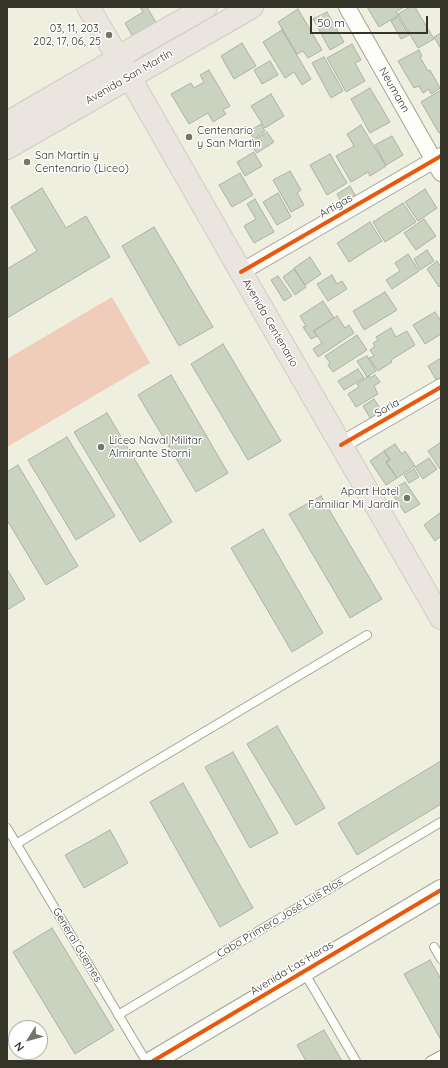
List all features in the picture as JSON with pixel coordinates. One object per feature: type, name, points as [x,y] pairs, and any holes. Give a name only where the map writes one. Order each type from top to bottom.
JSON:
[{"type":"main road","name":"Avenida Centenario","points":[[88,7],[130,77],[441,618]]},
{"type":"main road","name":"Avenida San Martín","points":[[7,123],[206,7]]},
{"type":"main road","name":"Avenida San Martín","points":[[7,148],[252,7]]},
{"type":"street","name":"Neumann","points":[[347,7],[439,163]]},
{"type":"street","name":"Artigas","points":[[241,272],[439,163]]},
{"type":"street","name":"Soria","points":[[341,445],[441,387]]},
{"type":"street","name":"Avenida Las Heras","points":[[153,1061],[441,890]]},
{"type":"lane","points":[[16,844],[367,635]]},
{"type":"lane","name":"Cabo Primero José Luis Ríos","points":[[118,1015],[441,822]]},
{"type":"lane","name":"General Güemes","points":[[7,828],[146,1061]]},
{"type":"lane","points":[[434,947],[441,959]]},
{"type":"lane","points":[[304,971],[356,1061]]},
{"type":"lane","points":[[430,1061],[441,1054]]},
{"type":"shaded area","points":[[112,297],[150,363],[7,447],[7,359]]},
{"type":"building","points":[[140,7],[147,7],[158,26],[134,39],[125,23],[143,12]]},
{"type":"building","points":[[367,7],[404,7],[396,12],[399,15],[379,27]]},
{"type":"building","points":[[410,7],[415,7],[434,39],[418,48],[398,14]]},
{"type":"building","points":[[298,9],[322,50],[308,58],[303,51],[297,54],[278,22]]},
{"type":"building","points":[[327,12],[344,42],[330,50],[313,19]]},
{"type":"building","points":[[398,17],[409,35],[401,39],[391,21]]},
{"type":"building","points":[[282,30],[311,79],[302,85],[294,72],[285,78],[263,42]]},
{"type":"building","points":[[441,33],[441,49],[434,37]]},
{"type":"building","points":[[242,43],[256,66],[234,79],[221,56]]},
{"type":"building","points":[[352,44],[361,60],[355,63],[365,81],[346,92],[327,58]]},
{"type":"building","points":[[419,50],[422,56],[420,57],[428,71],[430,70],[440,88],[431,94],[429,89],[423,93],[419,86],[414,88],[398,61]]},
{"type":"building","points":[[324,57],[343,91],[331,98],[312,63]]},
{"type":"building","points":[[270,61],[278,75],[262,84],[254,70]]},
{"type":"building","points":[[209,70],[230,106],[223,110],[226,114],[213,122],[208,113],[189,124],[171,94],[191,83],[194,88],[204,82],[200,75]]},
{"type":"building","points":[[370,88],[390,122],[370,133],[351,99]]},
{"type":"building","points":[[441,90],[441,131],[439,133],[421,102]]},
{"type":"building","points":[[271,94],[284,116],[265,128],[251,106]]},
{"type":"building","points":[[261,124],[265,131],[254,139],[249,131]]},
{"type":"building","points":[[361,125],[386,166],[370,176],[368,172],[351,182],[336,156],[354,146],[347,134]]},
{"type":"building","points":[[267,132],[274,142],[257,153],[250,143]]},
{"type":"building","points":[[392,136],[403,155],[386,165],[375,145]]},
{"type":"building","points":[[254,152],[262,166],[245,176],[237,162]]},
{"type":"building","points":[[330,154],[347,183],[327,195],[310,165]]},
{"type":"building","points":[[290,171],[301,190],[297,193],[304,205],[291,212],[273,180]]},
{"type":"building","points":[[240,173],[253,195],[232,207],[219,185]]},
{"type":"building","points":[[350,186],[356,197],[343,205],[337,194]]},
{"type":"building","points":[[42,188],[66,228],[86,216],[110,257],[7,318],[7,269],[37,251],[11,207]]},
{"type":"building","points":[[425,189],[437,208],[418,221],[405,202]]},
{"type":"building","points":[[278,193],[291,217],[277,225],[263,202]]},
{"type":"building","points":[[255,199],[274,232],[254,243],[244,226],[256,219],[247,204]]},
{"type":"building","points":[[403,203],[416,222],[385,242],[373,222]]},
{"type":"building","points":[[424,219],[436,236],[416,250],[404,233]]},
{"type":"building","points":[[370,222],[382,241],[349,262],[337,243]]},
{"type":"building","points":[[154,227],[213,327],[179,346],[122,246]]},
{"type":"building","points":[[427,250],[434,261],[420,270],[414,259]]},
{"type":"building","points":[[408,254],[419,271],[392,289],[386,280],[400,271],[395,263]]},
{"type":"building","points":[[310,257],[321,274],[305,285],[294,268]]},
{"type":"building","points":[[437,261],[441,267],[441,285],[439,287],[427,269]]},
{"type":"building","points":[[294,269],[306,287],[295,295],[283,277]]},
{"type":"building","points":[[332,275],[337,284],[342,281],[347,289],[328,301],[317,284]]},
{"type":"building","points":[[278,276],[292,296],[284,301],[271,280]]},
{"type":"building","points":[[385,292],[397,310],[364,330],[353,311]]},
{"type":"building","points":[[323,301],[334,318],[313,331],[317,336],[311,339],[303,327],[306,326],[300,316]]},
{"type":"building","points":[[435,312],[441,321],[441,334],[425,344],[413,325]]},
{"type":"building","points":[[337,316],[345,328],[349,325],[354,333],[318,357],[313,349],[322,343],[314,331]]},
{"type":"building","points":[[391,328],[396,337],[407,331],[415,345],[391,360],[392,362],[378,371],[369,358],[374,356],[370,350],[375,346],[373,343],[378,340],[376,337]]},
{"type":"building","points":[[357,335],[367,350],[333,372],[328,365],[330,363],[325,356]]},
{"type":"building","points":[[223,344],[281,441],[248,460],[191,364]]},
{"type":"building","points":[[367,356],[376,371],[367,377],[357,361]]},
{"type":"building","points":[[441,358],[441,382],[438,383],[428,366]]},
{"type":"building","points":[[358,369],[364,378],[344,390],[338,381]]},
{"type":"building","points":[[171,375],[228,473],[196,492],[138,395]]},
{"type":"building","points":[[375,375],[380,382],[374,386],[378,394],[356,407],[348,394],[359,387],[357,384],[369,376],[370,378]]},
{"type":"building","points":[[374,399],[385,416],[373,423],[363,406]]},
{"type":"building","points":[[107,413],[172,522],[140,542],[74,432]]},
{"type":"building","points":[[67,437],[115,516],[76,540],[28,460]]},
{"type":"building","points":[[441,442],[441,468],[440,469],[428,451]]},
{"type":"building","points":[[395,444],[402,454],[405,451],[415,466],[397,478],[386,462],[390,460],[384,451]]},
{"type":"building","points":[[384,451],[390,460],[386,462],[397,478],[386,485],[370,461]]},
{"type":"building","points":[[429,458],[437,469],[423,479],[415,467]]},
{"type":"building","points":[[18,465],[78,566],[46,585],[7,520],[7,472]]},
{"type":"building","points":[[414,469],[419,477],[409,483],[404,475]]},
{"type":"building","points":[[405,482],[420,504],[405,513],[390,491]]},
{"type":"building","points":[[321,496],[382,599],[350,618],[289,514]]},
{"type":"building","points":[[441,512],[441,536],[435,541],[424,525]]},
{"type":"building","points":[[263,529],[323,633],[292,652],[231,548]]},
{"type":"building","points":[[7,569],[25,599],[7,610]]},
{"type":"building","points":[[277,726],[325,808],[296,825],[247,744]]},
{"type":"building","points":[[233,752],[278,833],[250,848],[205,767]]},
{"type":"building","points":[[441,761],[441,804],[357,855],[338,823]]},
{"type":"building","points":[[183,783],[253,908],[220,927],[150,802]]},
{"type":"building","points":[[110,830],[128,863],[84,888],[65,855]]},
{"type":"building","points":[[52,928],[114,1030],[75,1054],[13,952]]},
{"type":"building","points":[[430,960],[441,979],[441,1040],[404,974]]},
{"type":"building","points":[[324,1030],[342,1061],[306,1061],[297,1045]]},
{"type":"cycle path","points":[[241,272],[441,156]]},
{"type":"cycle path","points":[[341,445],[441,387]]},
{"type":"cycle path","points":[[153,1061],[441,890]]},
{"type":"place","name":"03, 11, 203, 202, 17, 06, 25","points":[[109,35]]},
{"type":"place","name":"Centenario y San Martìn","points":[[189,137]]},
{"type":"place","name":"San Martín y Centenario (Liceo)","points":[[27,162]]},
{"type":"place","name":"Liceo Naval Militar Almirante Storni","points":[[101,447]]},
{"type":"place","name":"Apart Hotel Familiar Mi Jardín","points":[[407,498]]}]
